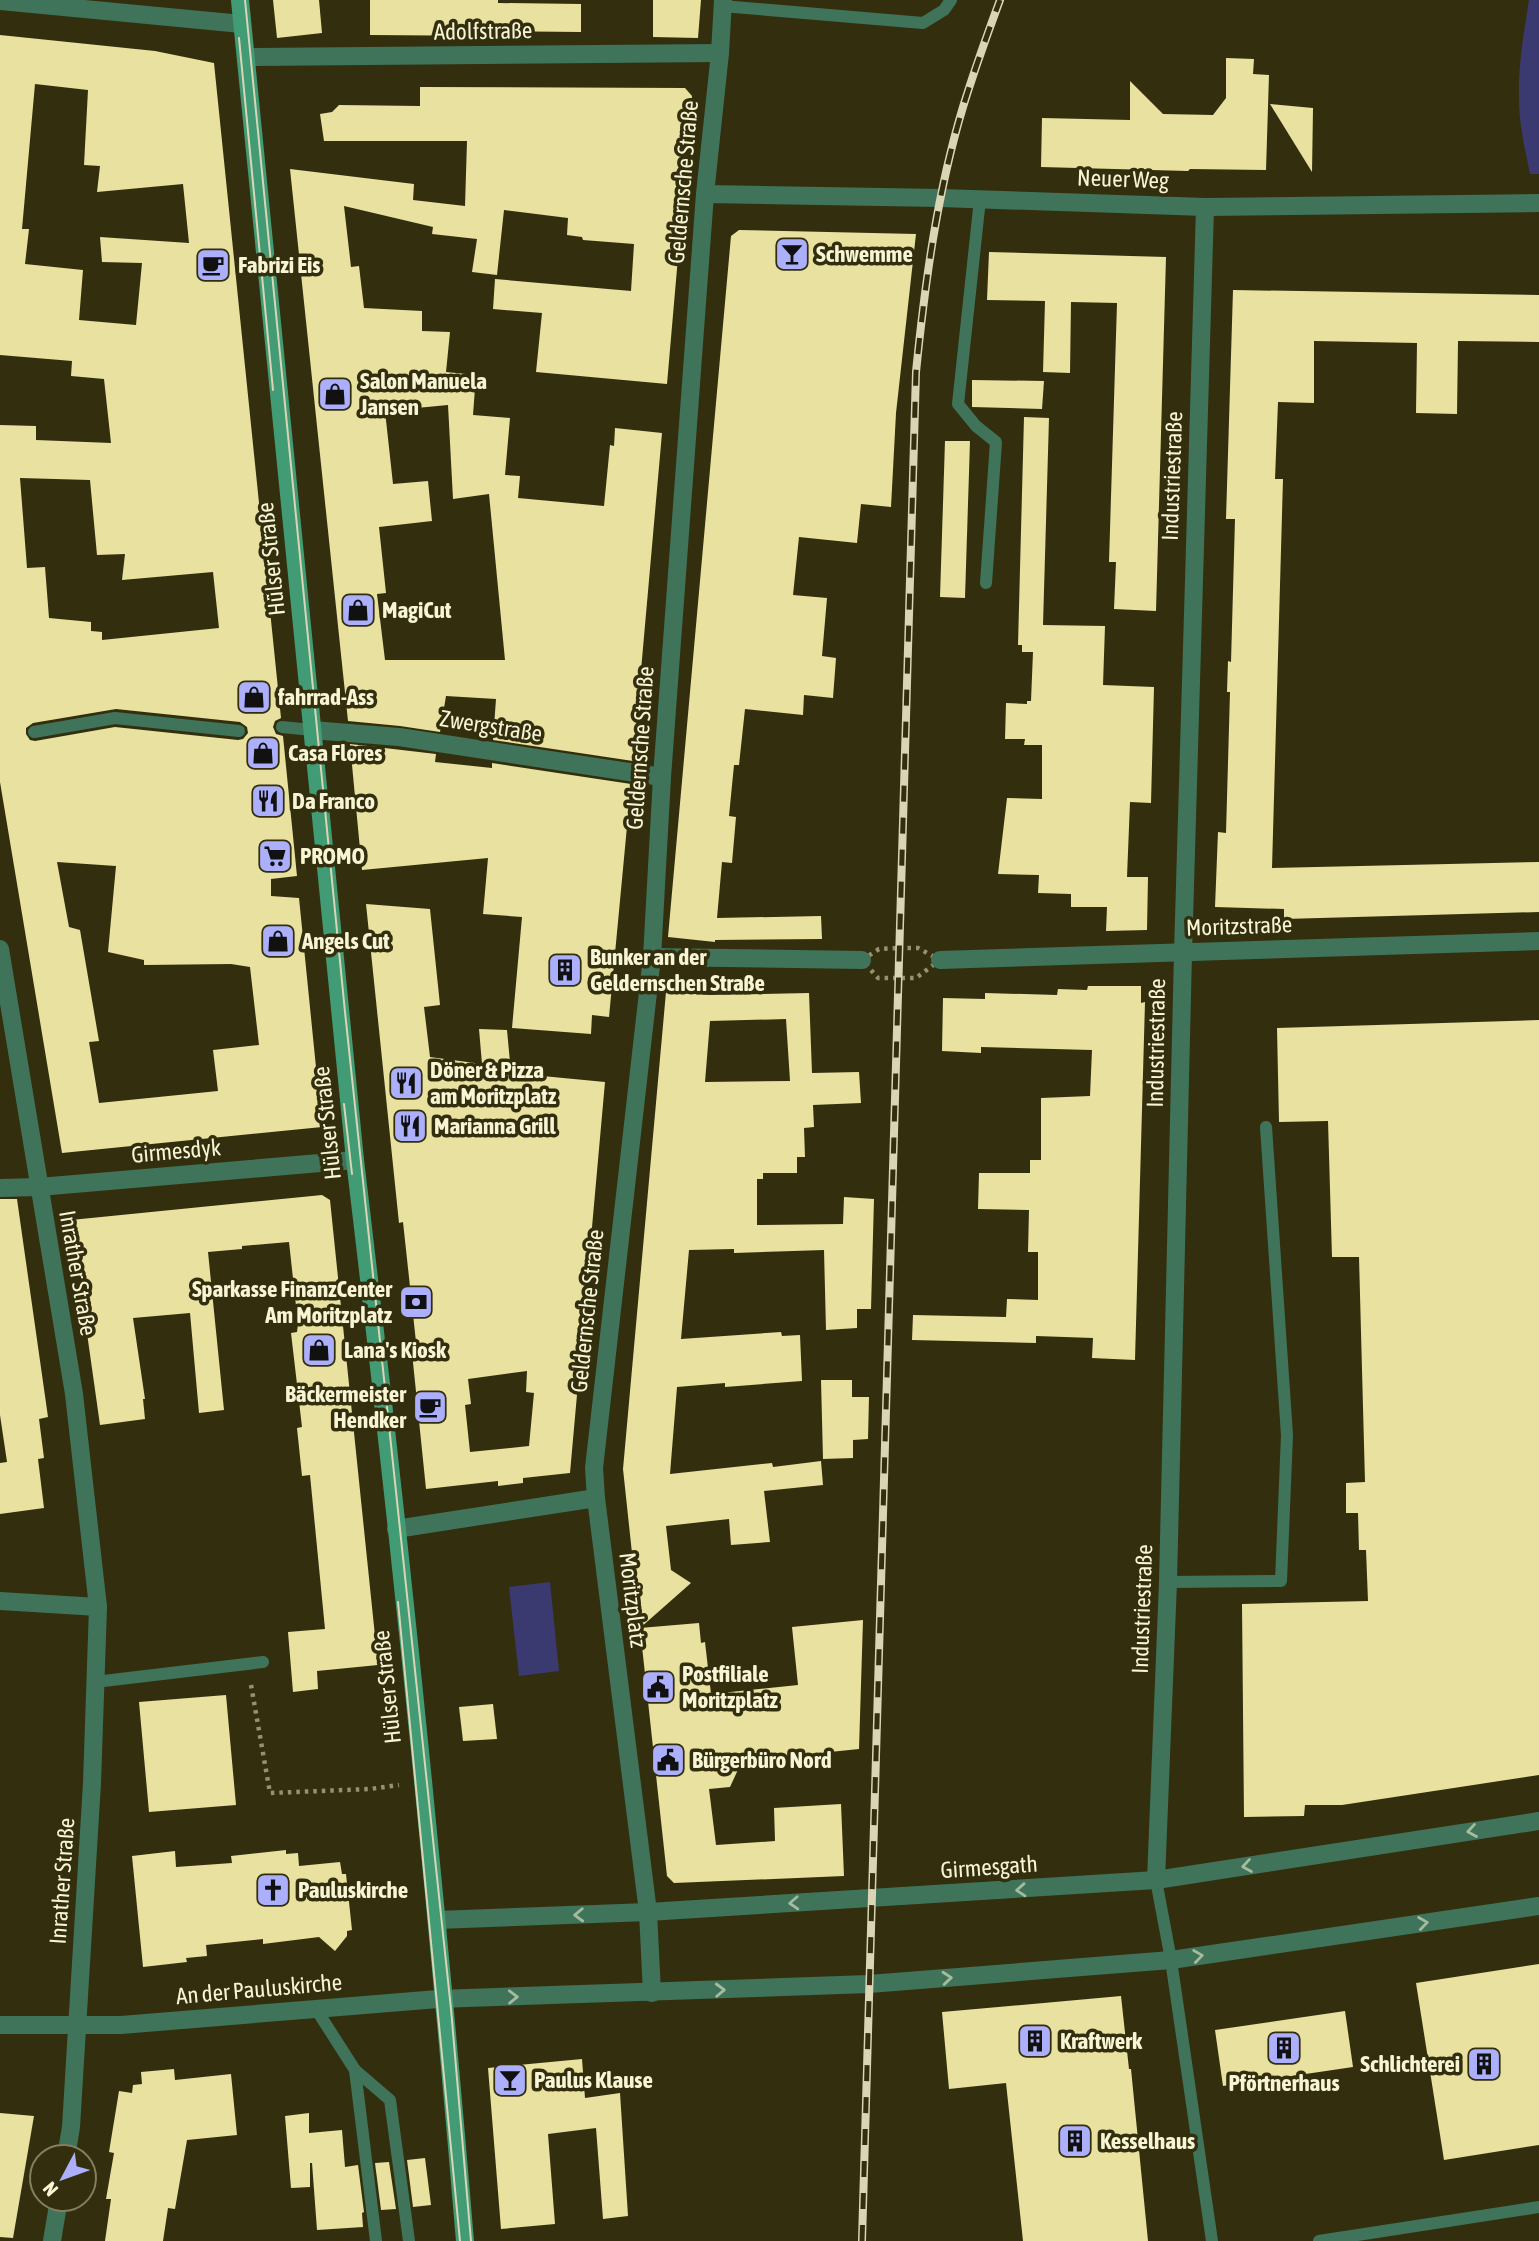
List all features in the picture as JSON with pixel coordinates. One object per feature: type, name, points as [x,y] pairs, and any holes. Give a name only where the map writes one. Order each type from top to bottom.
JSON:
[{"type":"street","name":"Hülser Straße","points":[[240,0],[355,1160],[445,1999],[465,2241]]},
{"type":"street","points":[[0,1],[242,24]]},
{"type":"street","name":"Geldernsche Straße","points":[[596,1498],[594,1468],[652,957],[662,776],[705,194],[720,53],[722,3]]},
{"type":"street","name":"Adolfstraße","points":[[246,57],[720,53]]},
{"type":"street","name":"Neuer Weg","points":[[705,194],[1205,206],[1539,203]]},
{"type":"street","name":"Industriestraße","points":[[1156,1880],[1168,1582],[1205,206]]},
{"type":"street","name":"Zwergstraße","points":[[312,730],[399,737],[662,776]]},
{"type":"street","name":"Moritzstraße","points":[[940,960],[1539,941]]},
{"type":"street","name":"Inrather Straße","points":[[0,949],[74,1394],[98,1607],[92,1783],[68,2143]]},
{"type":"street","points":[[652,957],[862,960]]},
{"type":"street","name":"Girmesdyk","points":[[0,1188],[355,1160]]},
{"type":"street","points":[[396,1529],[596,1498]]},
{"type":"street","name":"Moritzplatz","points":[[596,1498],[648,1912],[652,1993]]},
{"type":"street","points":[[0,1601],[98,1607]]},
{"type":"street","name":"Girmesgath","points":[[437,1920],[648,1912],[1156,1880],[1539,1821]]},
{"type":"street","points":[[445,1999],[869,1984],[1171,1960],[1539,1906]]},
{"type":"street","name":"An der Pauluskirche","points":[[0,2025],[121,2025],[445,1999]]},
{"type":"street","points":[[52,2241],[57,2213]]},
{"type":"lane","points":[[722,3],[923,23],[944,10],[951,0]]},
{"type":"lane","points":[[980,199],[958,404],[976,426],[996,442],[986,583]]},
{"type":"lane","points":[[34,732],[115,718],[239,732]]},
{"type":"lane","points":[[282,727],[312,730]]},
{"type":"lane","points":[[1168,1582],[1281,1581],[1286,1435],[1266,1126]]},
{"type":"lane","points":[[95,1682],[263,1662]]},
{"type":"lane","points":[[1156,1880],[1171,1960],[1212,2241]]},
{"type":"lane","points":[[316,2009],[355,2070],[390,2100],[410,2241]]},
{"type":"lane","points":[[355,2070],[376,2241]]},
{"type":"lane","points":[[1319,2241],[1363,2237],[1539,2207]]},
{"type":"path","points":[[899,948],[918,948],[940,960],[916,978],[878,978],[862,960],[879,949],[899,948]]},
{"type":"path","points":[[247,1664],[270,1793],[370,1789],[422,1783]]},
{"type":"shaded area","points":[[1529,0],[1539,0],[1539,174],[1530,174],[1519,108],[1520,61]]},
{"type":"shaded area","points":[[550,1582],[559,1671],[519,1676],[509,1587]]},
{"type":"building","points":[[273,0],[319,0],[322,33],[277,38]]},
{"type":"building","points":[[370,0],[498,0],[498,3],[581,4],[581,32],[497,31],[497,36],[370,35]]},
{"type":"building","points":[[653,0],[701,0],[698,38],[653,37]]},
{"type":"building","points":[[0,35],[155,51],[214,63],[281,718],[275,721],[273,727],[276,734],[283,736],[297,876],[271,879],[271,896],[299,898],[322,1127],[62,1153],[0,782],[0,425],[36,426],[36,440],[111,443],[104,379],[71,376],[72,361],[0,355]],"holes":[[[35,84],[88,90],[84,165],[100,166],[97,192],[183,184],[189,243],[100,237],[102,262],[142,263],[136,325],[79,320],[83,270],[25,264],[29,229],[22,229]],[[20,478],[90,480],[97,555],[125,554],[122,580],[213,572],[219,628],[102,640],[102,632],[91,631],[91,622],[49,618],[45,567],[27,568]],[[116,709],[240,722],[247,727],[248,733],[238,740],[115,727],[35,741],[30,740],[26,734],[26,728],[33,723]],[[57,862],[116,866],[108,952],[144,960],[144,965],[231,964],[250,967],[259,1045],[213,1050],[218,1091],[99,1103],[89,1042],[99,1041],[80,930],[69,927]]]},
{"type":"building","points":[[1226,58],[1254,59],[1253,74],[1269,75],[1266,170],[1041,167],[1042,118],[1130,120],[1130,81],[1163,114],[1213,115],[1226,98]]},
{"type":"building","points":[[420,87],[685,88],[692,96],[667,384],[536,372],[542,313],[493,309],[495,279],[631,291],[634,244],[583,240],[582,237],[567,235],[568,218],[504,210],[497,275],[472,272],[477,239],[432,234],[433,227],[344,206],[351,267],[359,266],[364,308],[422,311],[422,331],[450,332],[446,372],[476,375],[473,415],[510,418],[505,475],[520,476],[518,498],[604,506],[610,445],[614,446],[615,428],[662,433],[633,761],[493,740],[496,699],[446,696],[440,732],[348,721],[290,169],[414,184],[413,200],[465,206],[467,141],[324,141],[320,114],[332,112],[339,105],[420,106]],"holes":[[[448,405],[453,499],[489,494],[505,660],[385,660],[377,594],[386,593],[379,527],[432,521],[428,481],[393,484],[385,411]]]},
{"type":"building","points":[[1270,104],[1313,108],[1312,172]]},
{"type":"building","points":[[739,230],[916,234],[896,413],[891,507],[861,504],[857,543],[799,537],[793,595],[827,598],[822,656],[836,658],[833,698],[804,695],[803,715],[745,709],[739,765],[734,765],[729,816],[736,817],[732,863],[722,862],[717,918],[821,916],[822,939],[715,942],[668,937],[731,236]]},
{"type":"building","points":[[989,252],[1166,257],[1156,611],[1114,609],[1116,562],[1109,562],[1117,303],[1071,302],[1070,373],[1043,372],[1045,301],[987,300]]},
{"type":"building","points":[[1233,290],[1539,295],[1539,342],[1458,341],[1457,414],[1416,413],[1417,343],[1314,341],[1314,403],[1278,402],[1275,479],[1283,479],[1272,868],[1539,862],[1539,912],[1284,919],[1284,909],[1215,907],[1218,832],[1226,833],[1230,692],[1227,692],[1228,661],[1231,662],[1235,519],[1226,519]]},
{"type":"building","points":[[972,380],[1044,381],[1042,409],[972,407]]},
{"type":"building","points":[[1024,417],[1049,418],[1043,625],[1105,626],[1103,685],[1154,687],[1151,803],[1130,802],[1127,877],[1148,877],[1147,930],[1106,931],[1107,907],[1071,907],[1071,894],[1038,893],[1039,875],[998,874],[1007,798],[1042,799],[1042,745],[1024,745],[1025,739],[1005,739],[1006,703],[1027,704],[1027,701],[1031,701],[1033,652],[1022,652],[1022,645],[1018,645]]},
{"type":"building","points":[[945,441],[970,441],[965,598],[940,597]]},
{"type":"building","points":[[350,744],[436,754],[435,762],[492,768],[492,763],[631,784],[609,1017],[592,1015],[591,1034],[512,1028],[522,917],[483,914],[488,858],[362,870]]},
{"type":"building","points":[[366,904],[430,909],[440,1005],[424,1007],[430,1057],[482,1064],[479,1029],[507,1030],[511,1073],[605,1082],[570,1473],[523,1478],[523,1483],[498,1486],[498,1481],[426,1489],[411,1343],[416,1342],[403,1222],[399,1223]],"holes":[[[527,1371],[526,1392],[534,1393],[529,1446],[470,1452],[465,1405],[471,1404],[468,1379]]]},
{"type":"building","points":[[1088,986],[1141,986],[1141,1003],[1145,1002],[1135,1360],[1092,1358],[1093,1338],[1036,1336],[1036,1343],[912,1340],[913,1315],[1006,1317],[1007,1299],[1038,1300],[1038,1252],[1028,1252],[1029,1210],[978,1209],[979,1173],[1030,1173],[1030,1160],[1041,1160],[1041,1098],[1090,1096],[1092,1050],[981,1047],[981,1053],[942,1051],[943,998],[985,999],[985,993],[1057,995],[1058,989],[1087,990]]},
{"type":"building","points":[[666,992],[709,995],[809,993],[812,1073],[859,1072],[861,1103],[813,1105],[814,1127],[804,1128],[805,1157],[797,1157],[797,1173],[763,1173],[763,1179],[757,1179],[757,1225],[843,1224],[844,1197],[874,1199],[871,1309],[857,1309],[857,1328],[826,1330],[824,1250],[734,1253],[734,1249],[689,1250],[681,1339],[781,1332],[782,1336],[800,1335],[802,1381],[725,1387],[725,1383],[677,1387],[670,1474],[772,1463],[773,1467],[821,1461],[823,1485],[764,1491],[770,1542],[731,1545],[729,1519],[666,1526],[671,1570],[691,1583],[640,1628],[623,1469]],"holes":[[[786,1019],[790,1081],[705,1082],[710,1021]]]},
{"type":"building","points":[[1539,1020],[1539,1775],[1342,1805],[1305,1805],[1304,1816],[1244,1817],[1242,1604],[1368,1601],[1366,1550],[1359,1550],[1358,1513],[1346,1513],[1346,1483],[1365,1482],[1359,1257],[1332,1257],[1328,1121],[1279,1122],[1277,1028]]},
{"type":"building","points":[[322,1195],[330,1200],[378,1665],[317,1671],[318,1689],[293,1692],[288,1632],[325,1629],[310,1475],[302,1476],[297,1428],[302,1427],[291,1333],[297,1332],[298,1324],[289,1242],[208,1252],[224,1410],[199,1413],[190,1313],[133,1318],[145,1399],[145,1419],[100,1425],[71,1220]]},
{"type":"building","points":[[0,1199],[17,1199],[48,1417],[39,1419],[44,1458],[38,1459],[44,1508],[0,1514],[0,1463],[7,1462],[0,1415]]},
{"type":"building","points":[[821,1380],[852,1380],[852,1397],[869,1397],[868,1439],[853,1440],[853,1458],[823,1459]]},
{"type":"building","points":[[863,1620],[859,1749],[742,1761],[730,1787],[709,1789],[716,1845],[775,1841],[774,1808],[841,1804],[844,1876],[674,1883],[667,1876],[640,1628],[699,1623],[701,1643],[705,1642],[711,1694],[798,1685],[792,1627]]},
{"type":"building","points":[[226,1695],[236,1805],[149,1812],[139,1702]]},
{"type":"building","points":[[493,1704],[497,1739],[463,1741],[459,1707]]},
{"type":"building","points":[[286,1850],[286,1854],[298,1853],[299,1866],[340,1862],[342,1874],[346,1874],[352,1930],[347,1931],[347,1936],[335,1951],[319,1937],[263,1944],[263,1939],[206,1945],[207,1956],[186,1958],[187,1962],[143,1967],[132,1856],[175,1851],[176,1867],[232,1863],[231,1856]]},
{"type":"building","name":"Schlichterei","points":[[1539,1964],[1539,2145],[1444,2160],[1416,1983]]},
{"type":"building","name":"Kesselhaus","points":[[1121,1996],[1148,2241],[1023,2241],[1006,2083],[949,2089],[942,2012]]},
{"type":"building","name":"Pförtnerhaus","points":[[1345,2011],[1353,2067],[1223,2086],[1215,2030]]},
{"type":"building","points":[[582,2059],[585,2098],[620,2093],[628,2216],[603,2219],[596,2128],[548,2134],[555,2224],[501,2229],[488,2068]]},
{"type":"building","points":[[174,2069],[175,2080],[231,2074],[237,2135],[187,2140],[175,2209],[168,2208],[163,2241],[105,2241],[111,2199],[106,2199],[114,2153],[109,2152],[119,2091],[132,2093],[133,2085],[142,2084],[141,2072]]},
{"type":"building","points":[[0,2113],[34,2116],[13,2238],[0,2237]]},
{"type":"building","points":[[309,2113],[309,2133],[342,2130],[345,2167],[358,2165],[364,2212],[363,2227],[317,2230],[312,2163],[310,2187],[291,2188],[285,2116]]},
{"type":"building","points":[[425,2158],[431,2205],[413,2207],[407,2160]]},
{"type":"building","points":[[389,2162],[396,2209],[381,2210],[375,2163]]},
{"type":"tram line","points":[[245,0],[345,1012],[451,2009],[471,2241]]},
{"type":"tram line","points":[[239,38],[273,390]]},
{"type":"tram line","points":[[344,1104],[352,1174]]},
{"type":"tram line","points":[[398,1602],[460,2241]]},
{"type":"railway","points":[[862,2241],[916,372],[928,272],[946,172],[967,94],[1000,0]]},
{"type":"place","name":"Schwemme","points":[[792,254]]},
{"type":"place","name":"Fabrizi Eis","points":[[213,265]]},
{"type":"place","name":"Salon Manuela Jansen","points":[[335,394]]},
{"type":"place","name":"MagiCut","points":[[358,610]]},
{"type":"place","name":"fahrrad-Ass","points":[[254,697]]},
{"type":"place","name":"Casa Flores","points":[[263,753]]},
{"type":"place","name":"Da Franco","points":[[268,801]]},
{"type":"place","name":"PROMO","points":[[275,856]]},
{"type":"place","name":"Angels Cut","points":[[278,941]]},
{"type":"place","name":"Bunker an der Geldernschen Straße","points":[[565,970]]},
{"type":"place","name":"Döner & Pizza am Moritzplatz","points":[[406,1083]]},
{"type":"place","name":"Marianna Grill","points":[[410,1126]]},
{"type":"place","name":"Sparkasse FinanzCenter Am Moritzplatz","points":[[416,1302]]},
{"type":"place","name":"Lana's Kiosk","points":[[319,1350]]},
{"type":"place","name":"Bäckermeister Hendker","points":[[430,1407]]},
{"type":"place","name":"Postfiliale Moritzplatz","points":[[658,1687]]},
{"type":"place","name":"Bürgerbüro Nord","points":[[668,1760]]},
{"type":"place","name":"Pauluskirche","points":[[273,1890]]},
{"type":"place","name":"Kraftwerk","points":[[1035,2041]]},
{"type":"place","name":"Pförtnerhaus","points":[[1284,2048]]},
{"type":"place","name":"Schlichterei","points":[[1484,2064]]},
{"type":"place","name":"Paulus Klause","points":[[510,2080]]},
{"type":"place","name":"Kesselhaus","points":[[1075,2141]]}]
